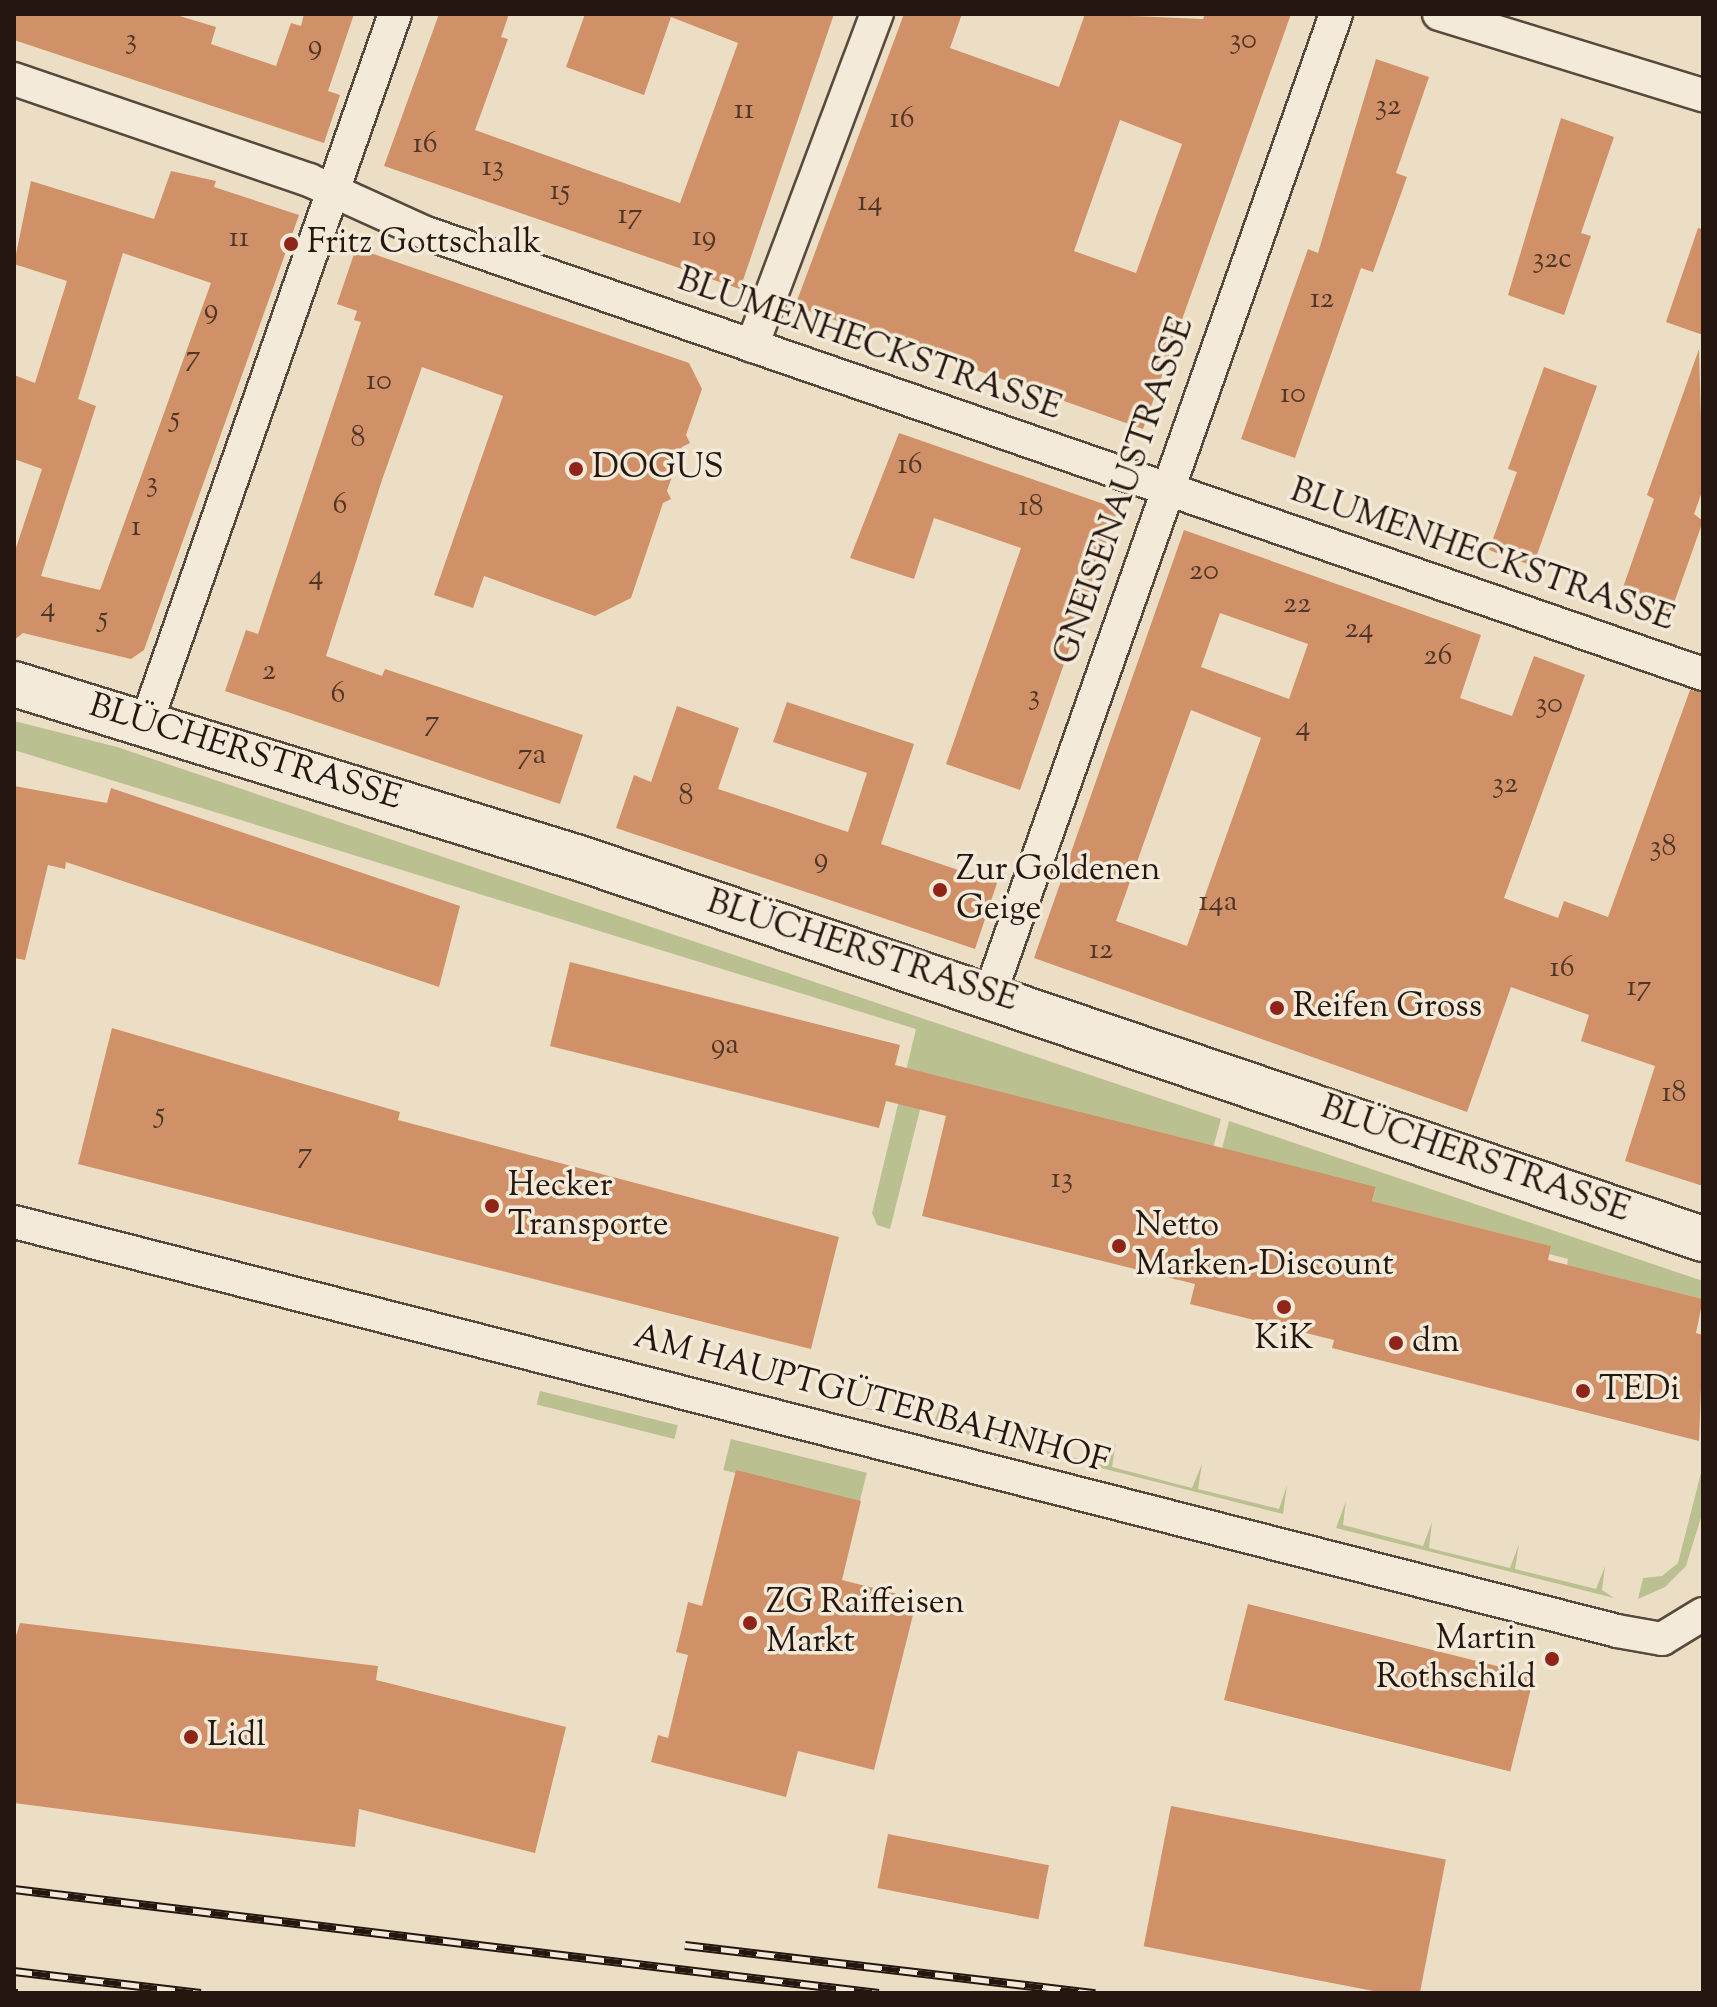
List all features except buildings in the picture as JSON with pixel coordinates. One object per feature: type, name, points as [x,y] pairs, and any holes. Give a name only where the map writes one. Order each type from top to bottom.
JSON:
[{"type":"main road","name":"BLÜCHERSTRASSE","points":[[14,684],[147,721],[990,994],[1703,1239]]},
{"type":"street","points":[[147,721],[337,194],[395,14]]},
{"type":"street","points":[[752,346],[877,14]]},
{"type":"street","name":"GNEISENAUSTRASSE","points":[[990,994],[1165,485],[1336,14]]},
{"type":"street","points":[[1439,14],[1703,95]]},
{"type":"street","name":"BLUMENHECKSTRASSE","points":[[14,79],[337,194],[426,233],[1165,485],[1703,674]]},
{"type":"street","name":"AM HAUPTGÜTERBAHNHOF","points":[[14,1222],[1617,1631],[1662,1639],[1703,1614]]},
{"type":"green space","points":[[14,721],[117,747],[1221,1119],[1177,1280],[1170,1278],[1203,1144],[929,1074],[890,1229],[877,1225],[872,1213],[916,1029],[14,750]]},
{"type":"green space","points":[[1229,1121],[1703,1281],[1703,1299],[1567,1265],[1568,1259],[1549,1254],[1550,1246],[1372,1201],[1376,1188],[1210,1196]]},
{"type":"green space","points":[[540,1391],[678,1425],[674,1439],[537,1405]]},
{"type":"green space","points":[[943,1399],[940,1424],[1020,1444],[1030,1421],[1026,1446],[1107,1466],[1116,1442],[1112,1467],[1192,1488],[1202,1464],[1198,1489],[1279,1509],[1287,1485],[1283,1514],[856,1406],[934,1422]]},
{"type":"green space","points":[[731,1439],[867,1473],[859,1504],[723,1470]]},
{"type":"green space","points":[[1703,1465],[1703,1511],[1686,1566],[1665,1587],[1638,1599],[1643,1578],[1662,1576],[1678,1563]]},
{"type":"green space","points":[[1346,1501],[1343,1525],[1423,1546],[1432,1522],[1429,1548],[1510,1568],[1519,1544],[1515,1569],[1596,1589],[1605,1566],[1602,1590],[1614,1598],[1336,1528]]},
{"type":"railway","points":[[14,1889],[879,1993]]},
{"type":"railway","points":[[685,1945],[1095,1993]]},
{"type":"railway","points":[[14,1971],[201,1993]]},
{"type":"place","name":"Fritz Gottschalk","points":[[291,244]]},
{"type":"place","name":"DOGUS","points":[[576,469]]},
{"type":"place","name":"Zur Goldenen Geige","points":[[940,890]]},
{"type":"place","name":"Reifen Gross","points":[[1277,1008]]},
{"type":"place","name":"Hecker Transporte","points":[[492,1206]]},
{"type":"place","name":"Netto Marken-Discount","points":[[1119,1246]]},
{"type":"place","name":"KiK","points":[[1284,1307]]},
{"type":"place","name":"dm","points":[[1396,1343]]},
{"type":"place","name":"TEDi","points":[[1583,1391]]},
{"type":"place","name":"ZG Raiffeisen Markt","points":[[750,1623]]},
{"type":"place","name":"Martin Rothschild","points":[[1552,1659]]},
{"type":"place","name":"Lidl","points":[[191,1737]]}]
